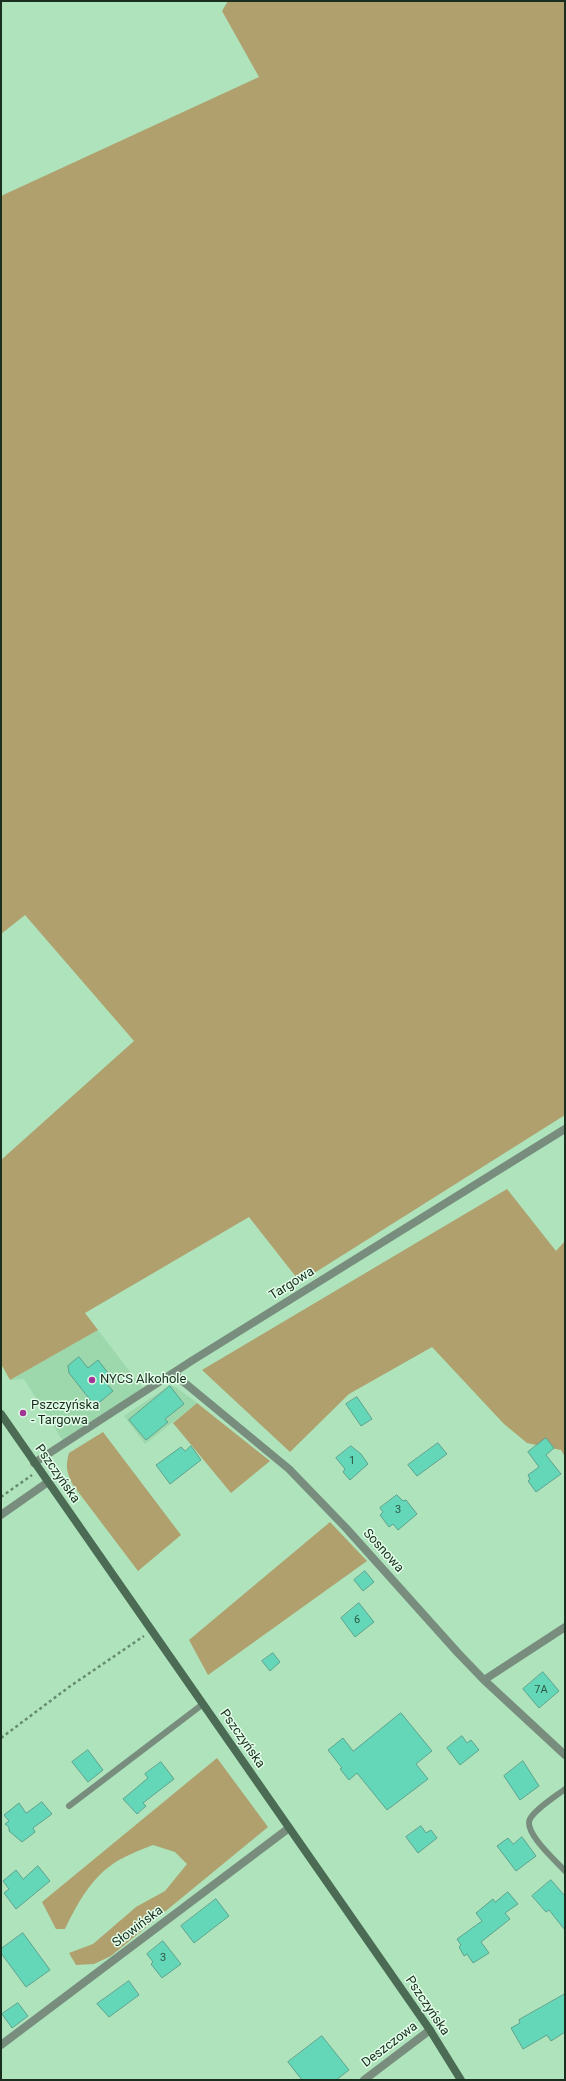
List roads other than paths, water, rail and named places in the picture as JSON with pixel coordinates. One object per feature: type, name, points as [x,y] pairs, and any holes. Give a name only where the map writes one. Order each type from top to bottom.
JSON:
[{"type":"main road","name":"Pszczyńska","points":[[1,1414],[430,2030],[461,2080]]},
{"type":"street","name":"Targowa","points":[[37,1466],[174,1374],[565,1129]]},
{"type":"street","name":"Sosnowa","points":[[174,1374],[289,1469],[346,1528],[484,1680],[565,1755]]},
{"type":"street","points":[[1,1515],[48,1482]]},
{"type":"street","points":[[484,1680],[565,1627]]},
{"type":"street","name":"Słowińska","points":[[1,2045],[289,1828]]},
{"type":"street","name":"Deszczowa","points":[[364,2080],[430,2030]]},
{"type":"lane","points":[[69,1806],[203,1704]]},
{"type":"lane","points":[[565,1789],[535,1813],[529,1819],[528,1825],[531,1834],[565,1871]]},
{"type":"place","name":"NYCS Alkohole","points":[[92,1380]]},
{"type":"place","name":"Pszczyńska - Targowa","points":[[23,1413]]}]
